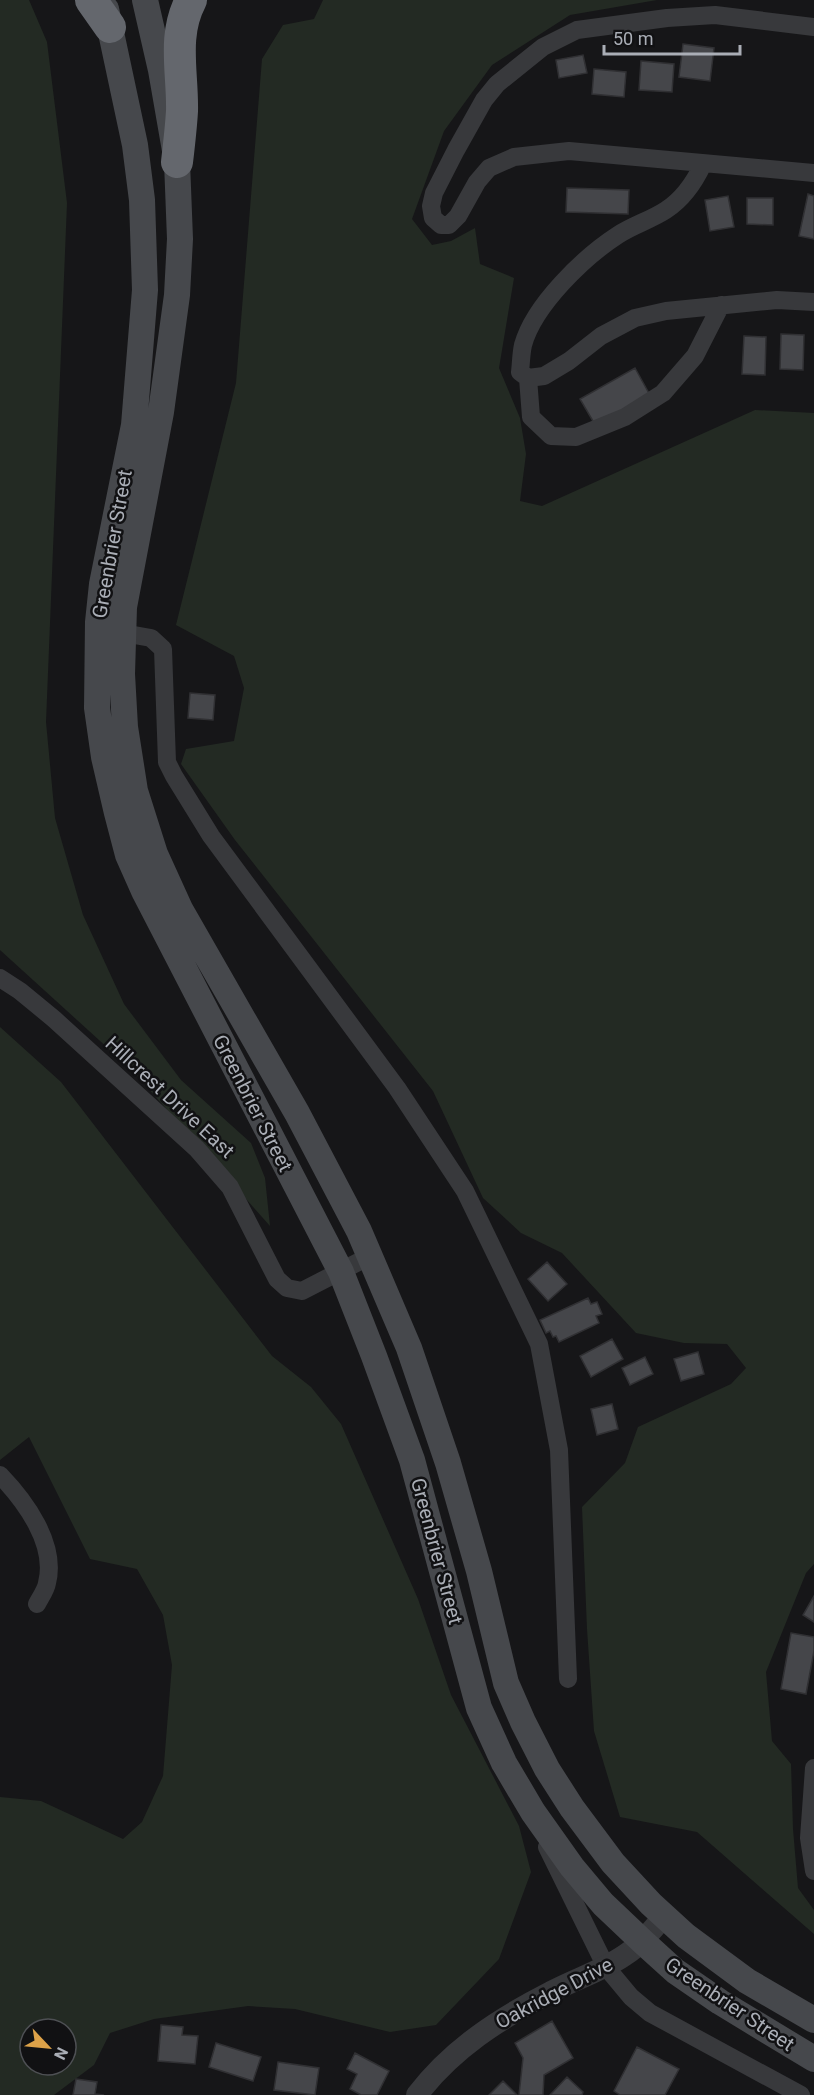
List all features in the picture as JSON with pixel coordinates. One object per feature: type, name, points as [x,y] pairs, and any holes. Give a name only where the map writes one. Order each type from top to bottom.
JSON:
[{"type":"highway","points":[[91,0],[107,14]]},
{"type":"highway","points":[[177,162],[182,110],[178,49],[182,25],[191,0]]},
{"type":"main road","name":"Greenbrier Street","points":[[145,0],[161,69],[177,162],[180,239],[177,295],[161,411],[124,607],[122,674],[130,767],[135,791],[155,854],[180,909],[301,1120],[370,1256],[408,1348],[448,1463],[479,1571],[507,1683],[523,1722],[547,1769],[572,1809],[613,1863],[651,1904],[686,1936],[747,1981],[814,2020]]},
{"type":"main road","name":"Greenbrier Street","points":[[107,14],[135,145],[142,200],[145,290],[134,425],[102,584],[98,622],[97,708],[104,757],[128,855],[341,1272],[412,1460],[480,1708],[504,1763],[533,1812],[572,1867],[603,1904],[675,1971],[720,2002],[814,2059]]},
{"type":"street","points":[[814,27],[715,15],[679,17],[577,30],[551,43],[514,68],[497,84],[484,100],[456,150],[434,193],[431,206],[433,218],[441,225],[449,225],[458,216],[477,182],[489,168],[514,156],[569,151],[814,173]]},
{"type":"street","points":[[703,164],[694,183],[668,210],[619,234],[591,254],[559,286],[535,320],[524,345],[520,372],[528,378],[544,376],[569,361],[601,336],[635,318],[666,311],[721,305],[777,300],[814,302]]},
{"type":"street","points":[[528,378],[531,417],[551,436],[576,437],[625,417],[663,393],[695,356],[721,305]]},
{"type":"street","points":[[123,633],[151,638],[163,649],[167,762],[174,776],[211,836],[397,1088],[465,1191],[539,1344],[559,1450],[568,1679]]},
{"type":"street","name":"Hillcrest Drive East","points":[[0,978],[54,1019],[197,1149],[219,1172],[230,1187],[277,1279],[287,1288],[302,1291],[370,1256]]},
{"type":"street","points":[[0,1475],[29,1511],[48,1549],[47,1583],[37,1604]]},
{"type":"street","points":[[814,1768],[808,1839],[814,1871]]},
{"type":"street","points":[[518,1786],[606,1967],[631,1997],[650,2013],[801,2095]]},
{"type":"street","name":"Oakridge Drive","points":[[417,2095],[441,2066],[500,2019],[627,1955],[664,1916]]},
{"type":"shaded area","points":[[0,0],[29,0],[47,42],[67,203],[46,722],[55,818],[83,915],[124,1004],[181,1080],[251,1143],[265,1178],[270,1226],[132,1070],[0,950]]},
{"type":"shaded area","points":[[323,0],[657,0],[570,15],[492,65],[444,131],[412,219],[432,245],[451,241],[475,228],[480,264],[514,278],[499,368],[520,418],[526,454],[520,501],[542,506],[755,410],[814,413],[814,1564],[806,1573],[766,1672],[772,1741],[791,1764],[798,1888],[814,1910],[814,1934],[697,1832],[620,1817],[594,1731],[582,1507],[625,1463],[638,1427],[731,1384],[746,1368],[727,1344],[684,1343],[636,1333],[562,1253],[521,1233],[483,1198],[433,1091],[235,840],[181,764],[186,749],[234,741],[244,688],[234,656],[176,625],[236,383],[262,59],[283,25],[314,19]]},
{"type":"shaded area","points":[[0,1027],[61,1082],[272,1356],[311,1387],[341,1424],[418,1599],[451,1695],[519,1826],[531,1872],[499,1959],[436,2025],[390,2032],[295,2009],[248,2006],[154,2019],[110,2033],[94,2065],[78,2077],[54,2095],[0,2095],[0,1797],[41,1801],[123,1839],[142,1822],[163,1776],[172,1665],[163,1615],[137,1569],[90,1559],[29,1437],[0,1460]]},
{"type":"building","points":[[683,44],[714,48],[710,81],[679,77]]},
{"type":"building","points":[[583,55],[587,73],[559,78],[556,60]]},
{"type":"building","points":[[641,61],[674,64],[672,92],[639,90]]},
{"type":"building","points":[[594,69],[626,72],[624,97],[592,94]]},
{"type":"building","points":[[567,188],[629,190],[628,214],[566,212]]},
{"type":"building","points":[[808,194],[814,196],[814,239],[799,236]]},
{"type":"building","points":[[728,196],[734,227],[710,231],[705,200]]},
{"type":"building","points":[[747,198],[773,198],[773,225],[747,224]]},
{"type":"building","points":[[781,334],[804,335],[803,370],[780,369]]},
{"type":"building","points":[[744,336],[766,337],[765,375],[742,374]]},
{"type":"building","points":[[635,368],[651,397],[597,428],[580,399]]},
{"type":"building","points":[[190,693],[215,695],[213,720],[188,718]]},
{"type":"building","points":[[547,1262],[567,1284],[548,1301],[528,1279]]},
{"type":"building","points":[[588,1298],[591,1304],[597,1302],[602,1314],[596,1316],[599,1323],[559,1342],[550,1331],[546,1333],[540,1320]]},
{"type":"building","points":[[612,1339],[623,1359],[591,1377],[580,1356]]},
{"type":"building","points":[[698,1352],[704,1374],[681,1381],[674,1359]]},
{"type":"building","points":[[645,1357],[653,1374],[630,1385],[622,1368]]},
{"type":"building","points":[[612,1404],[618,1429],[597,1435],[591,1409]]},
{"type":"building","points":[[814,1596],[814,1622],[803,1615]]},
{"type":"building","points":[[791,1633],[814,1637],[814,1651],[806,1694],[781,1689]]},
{"type":"building","points":[[552,2021],[573,2058],[544,2075],[543,2095],[519,2095],[523,2058],[515,2043]]},
{"type":"building","points":[[161,2025],[183,2027],[182,2035],[198,2036],[195,2064],[158,2061]]},
{"type":"building","points":[[216,2043],[261,2057],[253,2081],[209,2067]]},
{"type":"building","points":[[637,2047],[679,2069],[665,2095],[620,2095],[614,2091]]},
{"type":"building","points":[[355,2053],[389,2071],[377,2095],[361,2095],[350,2089],[357,2074],[347,2069]]},
{"type":"building","points":[[278,2062],[319,2068],[315,2095],[274,2090]]},
{"type":"building","points":[[567,2077],[583,2092],[582,2095],[550,2095]]},
{"type":"building","points":[[76,2079],[97,2082],[95,2094],[104,2095],[73,2095]]},
{"type":"building","points":[[503,2081],[517,2095],[489,2095]]}]
